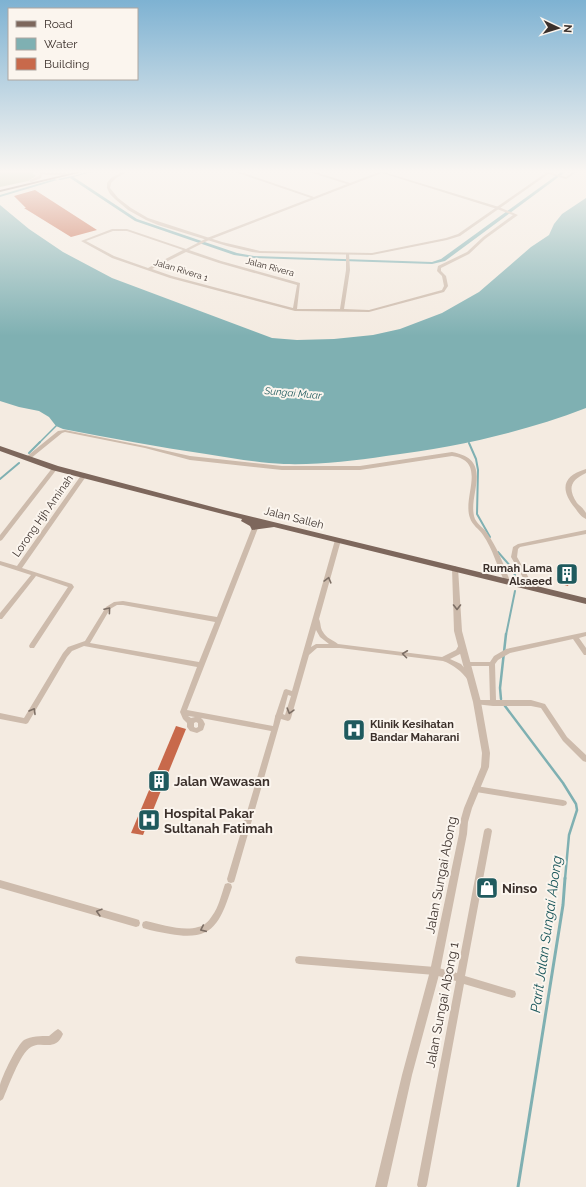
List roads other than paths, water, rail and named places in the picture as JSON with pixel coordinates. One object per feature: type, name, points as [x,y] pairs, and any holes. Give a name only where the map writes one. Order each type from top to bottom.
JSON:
[{"type":"main road","name":"Jalan Salleh","points":[[0,448],[55,468],[229,513],[586,601]]},
{"type":"main road","points":[[229,513],[254,524],[255,528],[262,526],[282,526]]},
{"type":"street","points":[[165,225],[206,240],[243,250],[348,258],[454,237],[472,225]]},
{"type":"street","points":[[149,269],[206,240],[243,225]]},
{"type":"street","name":"Jalan Rivera 1","points":[[100,234],[83,241],[113,257],[171,277],[295,310],[342,311],[377,310],[443,291],[446,286],[444,276],[439,271],[440,267],[468,253],[484,238],[502,225]]},
{"type":"street","name":"Jalan Rivera","points":[[100,234],[113,230],[127,230],[220,262],[298,284],[295,310]]},
{"type":"street","points":[[342,311],[348,258]]},
{"type":"street","points":[[28,458],[60,432],[64,431],[190,458],[282,468],[360,468],[452,454],[459,455],[472,465],[475,478],[472,519],[488,540],[507,581]]},
{"type":"street","points":[[0,539],[55,468]]},
{"type":"street","points":[[586,471],[573,477],[568,486],[568,495],[586,517]]},
{"type":"street","name":"Lorong Hjh Aminah","points":[[18,569],[84,475]]},
{"type":"street","points":[[183,712],[255,528]]},
{"type":"street","points":[[531,587],[514,557],[515,548],[518,546],[586,532]]},
{"type":"street","points":[[278,716],[288,718],[338,540]]},
{"type":"street","points":[[0,563],[70,585],[71,587],[32,646]]},
{"type":"street","name":"Jalan Sungai Abong","points":[[381,1187],[399,1106],[435,971],[463,834],[464,822],[482,777],[486,760],[484,736],[478,702],[457,624],[455,568]]},
{"type":"street","points":[[0,618],[35,574]]},
{"type":"street","points":[[0,716],[26,721],[70,649],[84,644],[89,640],[108,608],[116,603],[219,620]]},
{"type":"street","points":[[317,618],[317,626],[323,637],[340,646]]},
{"type":"street","points":[[493,703],[492,664],[499,655],[508,651],[586,634]]},
{"type":"street","points":[[574,636],[586,653]]},
{"type":"street","points":[[84,644],[201,665]]},
{"type":"street","points":[[444,659],[458,652],[462,644]]},
{"type":"street","points":[[306,655],[316,646],[340,646],[444,659],[462,668],[472,681]]},
{"type":"street","points":[[468,664],[492,664]]},
{"type":"street","points":[[146,926],[170,931],[197,932],[210,926],[215,920],[223,904],[230,883],[286,692],[295,694]]},
{"type":"street","points":[[478,702],[532,703],[543,706],[565,739],[586,759]]},
{"type":"street","points":[[183,712],[200,718],[275,729]]},
{"type":"street","points":[[183,712],[191,722],[190,728],[196,730],[202,726],[200,718]]},
{"type":"street","points":[[476,789],[563,803]]},
{"type":"street","name":"Jalan Sungai Abong 1","points":[[422,1185],[488,831]]},
{"type":"street","points":[[0,884],[136,923]]},
{"type":"street","points":[[298,960],[435,971],[512,994]]},
{"type":"street","points":[[0,1096],[21,1050],[27,1044],[51,1041],[58,1034]]},
{"type":"water","name":"Sungai Muar","points":[[0,225],[25,225],[63,252],[112,278],[272,338],[297,340],[334,339],[373,335],[400,329],[442,313],[479,292],[531,247],[549,235],[553,225],[586,225],[586,408],[537,425],[488,438],[438,448],[348,461],[310,464],[284,464],[188,451],[63,429],[56,426],[49,417],[39,411],[0,401]]},
{"type":"waterway","points":[[152,225],[236,254],[254,257],[432,263],[443,260],[490,225]]},
{"type":"waterway","points":[[29,453],[56,426]]},
{"type":"waterway","points":[[469,443],[476,459],[478,470],[477,514],[490,537]]},
{"type":"waterway","points":[[0,479],[19,463]]},
{"type":"waterway","points":[[498,552],[512,568],[517,580]]},
{"type":"waterway","name":"Parit Jalan Sungai Abong","points":[[506,635],[515,591]]},
{"type":"waterway","name":"Parit Jalan Sungai Abong","points":[[501,699],[500,688],[506,634]]},
{"type":"waterway","name":"Parit Jalan Sungai Abong","points":[[505,706],[563,783],[576,804],[577,810],[569,835],[565,879]]},
{"type":"waterway","name":"Parit Jalan Sungai Abong","points":[[518,1187],[563,905],[565,878]]},
{"type":"place","name":"Rumah Lama Alsaeed","points":[[567,574]]},
{"type":"place","name":"Klinik Kesihatan Bandar Maharani","points":[[354,730]]},
{"type":"place","name":"Jalan Wawasan","points":[[159,781]]},
{"type":"place","name":"Hospital Pakar Sultanah Fatimah","points":[[149,820]]},
{"type":"place","name":"Ninso","points":[[487,888]]}]
